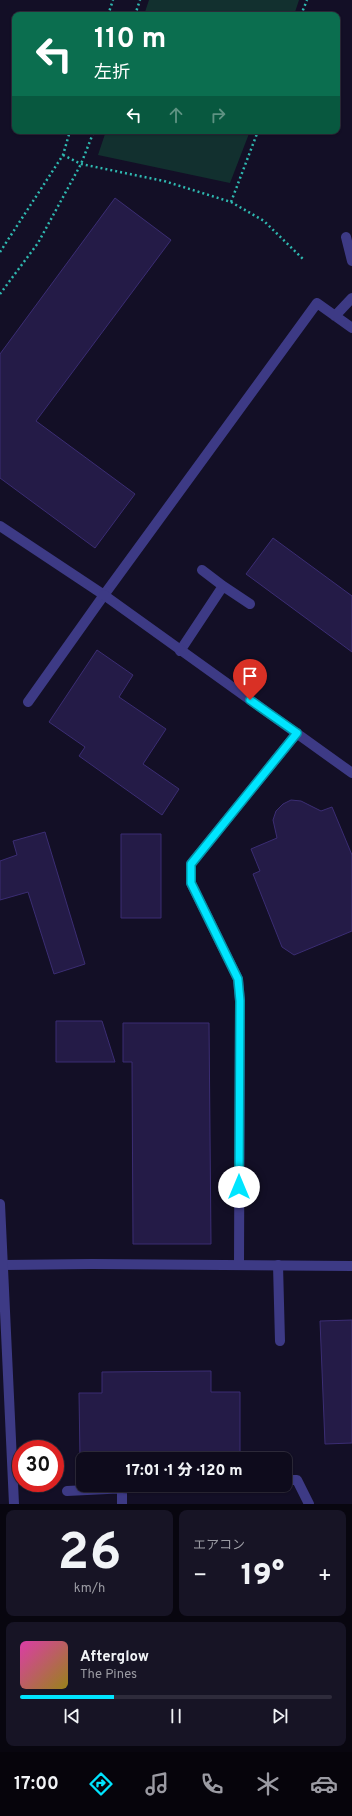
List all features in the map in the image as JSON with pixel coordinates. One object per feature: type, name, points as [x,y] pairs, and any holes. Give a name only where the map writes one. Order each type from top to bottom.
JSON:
[{"type":"street","points":[[346,237],[352,261]]},
{"type":"street","points":[[335,316],[352,298]]},
{"type":"street","points":[[28,702],[316,303],[352,328]]},
{"type":"street","points":[[0,526],[104,595],[352,773]]},
{"type":"street","points":[[202,570],[250,604]]},
{"type":"street","points":[[180,651],[223,586]]},
{"type":"street","points":[[239,1265],[240,1001],[238,979],[191,883],[191,864],[297,733]]},
{"type":"street","points":[[0,1204],[14,1504]]},
{"type":"street","points":[[4,1265],[92,1264],[352,1266]]},
{"type":"street","points":[[278,1265],[280,1341]]},
{"type":"street","points":[[292,1480],[297,1480],[309,1504]]},
{"type":"street","points":[[67,1491],[76,1491]]},
{"type":"street","points":[[122,1492],[122,1504]]},
{"type":"path","points":[[109,12],[113,0]]},
{"type":"path","points":[[136,12],[140,0]]},
{"type":"path","points":[[302,12],[307,0]]},
{"type":"path","points":[[0,252],[63,155],[69,134]]},
{"type":"path","points":[[0,294],[38,243],[81,164],[93,134]]},
{"type":"path","points":[[231,202],[257,134]]},
{"type":"path","points":[[63,155],[81,164],[164,181],[231,202],[264,221],[304,260]]},
{"type":"green space","points":[[149,0],[299,0],[295,12],[145,12]]},
{"type":"green space","points":[[105,134],[249,134],[230,183],[98,155]]},
{"type":"building","points":[[115,198],[171,240],[36,421],[135,494],[95,548],[0,478],[0,354]]},
{"type":"building","points":[[273,538],[352,596],[352,652],[246,574]]},
{"type":"building","points":[[97,650],[133,675],[119,697],[166,729],[143,764],[179,789],[162,815],[79,756],[85,747],[49,722]]},
{"type":"building","points":[[291,800],[301,801],[321,811],[332,807],[352,855],[352,931],[294,955],[282,947],[253,874],[260,871],[251,849],[277,838],[273,820],[276,811],[283,804]]},
{"type":"building","points":[[45,832],[85,964],[54,974],[28,892],[0,900],[0,861],[17,855],[13,841]]},
{"type":"building","points":[[121,834],[161,834],[161,918],[121,918]]},
{"type":"building","points":[[56,1021],[102,1021],[115,1062],[56,1062]]},
{"type":"building","points":[[123,1023],[209,1023],[211,1244],[133,1244],[132,1062],[123,1062]]},
{"type":"building","points":[[352,1320],[352,1443],[325,1444],[320,1321]]},
{"type":"building","points":[[211,1371],[211,1392],[240,1392],[240,1452],[80,1452],[79,1393],[102,1393],[102,1372]]},
{"type":"route","points":[[239,1187],[240,1001],[238,979],[191,883],[191,864],[297,733],[250,700]]}]
